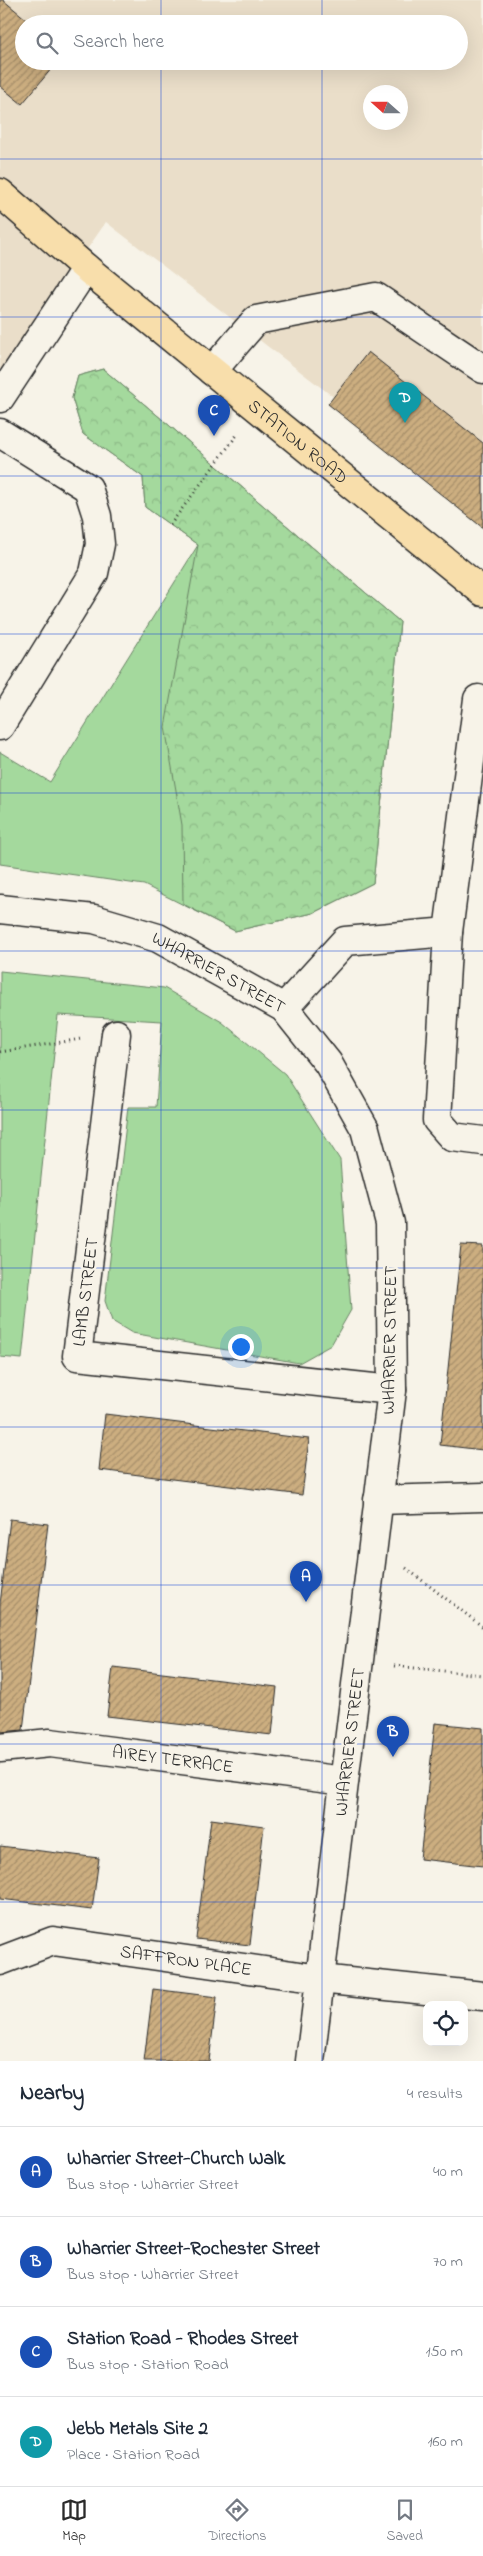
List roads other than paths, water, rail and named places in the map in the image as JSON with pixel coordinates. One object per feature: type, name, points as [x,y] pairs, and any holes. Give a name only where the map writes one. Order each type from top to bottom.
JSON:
[{"type":"main road","name":"STATION ROAD","points":[[0,192],[86,268],[483,592]]},
{"type":"street","points":[[0,398],[86,268]]},
{"type":"street","points":[[212,371],[256,320],[376,297],[483,369]]},
{"type":"street","points":[[0,432],[88,488],[97,516],[100,544],[94,573],[0,726]]},
{"type":"street","points":[[478,698],[448,932],[437,1120],[452,1137],[483,1141]]},
{"type":"street","name":"WHARRIER STREET","points":[[0,909],[94,919],[158,938],[284,1008],[328,1063],[365,1129],[390,1223],[392,1390],[310,2061]]},
{"type":"street","points":[[284,1008],[345,941],[448,932]]},
{"type":"street","name":"LAMB STREET","points":[[116,1034],[77,1356],[392,1390]]},
{"type":"street","points":[[378,1500],[483,1496]]},
{"type":"street","name":"AIREY TERRACE","points":[[0,1748],[50,1743],[344,1781]]},
{"type":"street","name":"SAFFRON PLACE","points":[[0,1961],[53,1941],[320,1979],[483,1996]]},
{"type":"place","name":"Jebb Metals Site 2","points":[[405,423]]},
{"type":"place","name":"Station Road - Rhodes Street","points":[[214,436]]},
{"type":"place","name":"Wharrier Street-Church Walk","points":[[306,1602]]},
{"type":"place","name":"Wharrier Street-Rochester Street","points":[[393,1757]]}]
